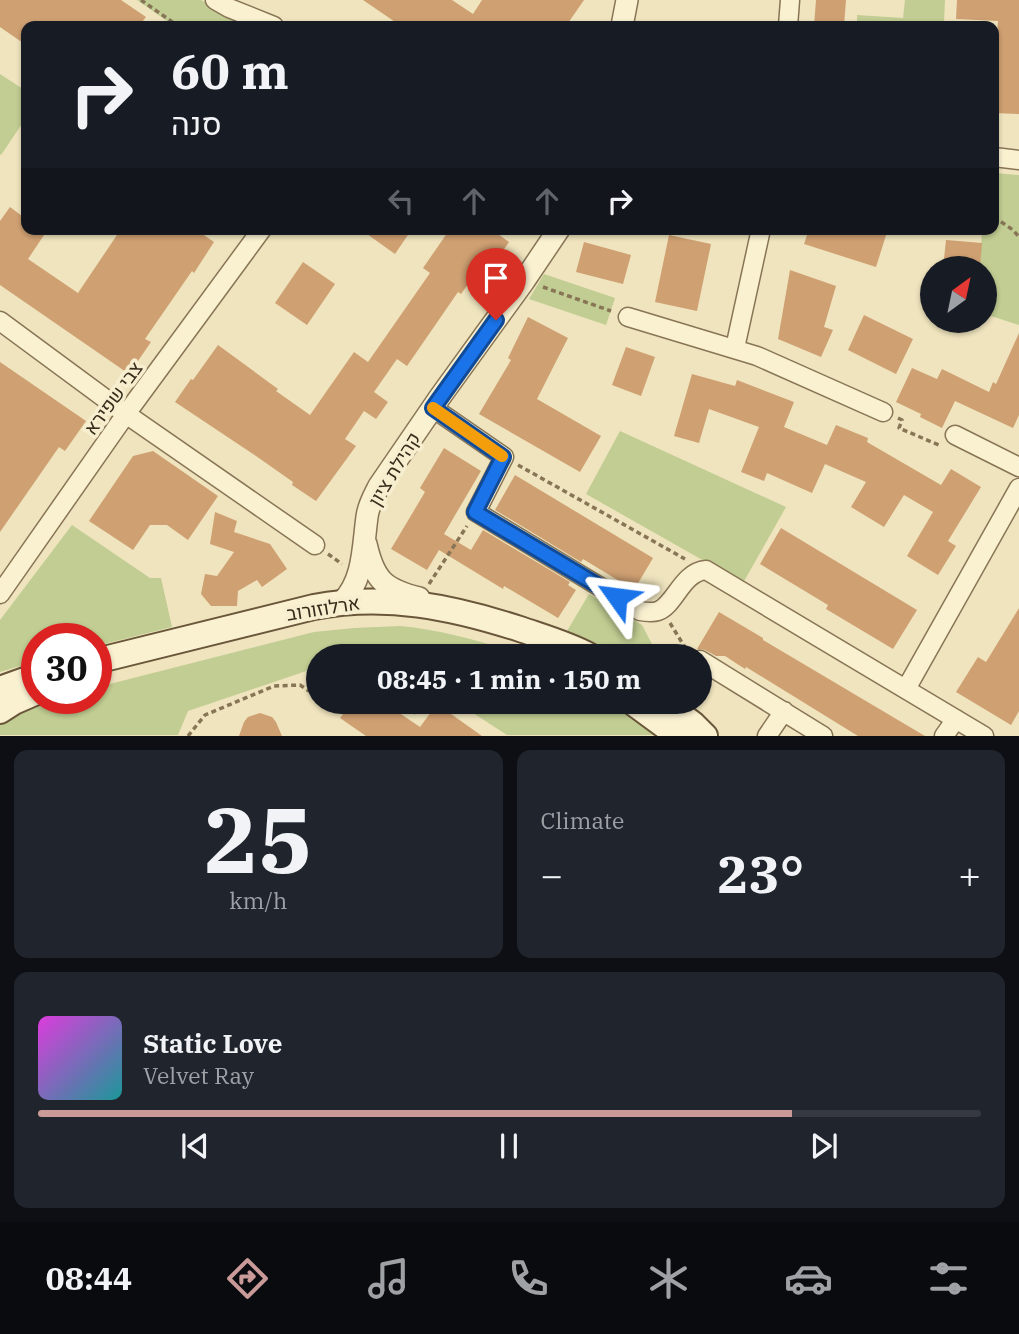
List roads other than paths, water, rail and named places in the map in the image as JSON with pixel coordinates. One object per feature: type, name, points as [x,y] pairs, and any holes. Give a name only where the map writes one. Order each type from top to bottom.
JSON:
[{"type":"main road","name":"ארלוזורוב","points":[[112,657],[342,602],[425,605],[469,614],[562,644]]},
{"type":"main road","name":"ארלוזורוב","points":[[112,670],[345,615],[388,614],[426,619],[482,631],[517,644]]},
{"type":"main road","points":[[0,689],[21,682]]},
{"type":"main road","points":[[0,711],[21,699]]},
{"type":"main road","points":[[651,714],[678,736]]},
{"type":"main road","points":[[680,714],[705,736]]},
{"type":"street","points":[[215,0],[262,21]]},
{"type":"street","points":[[624,21],[627,0]]},
{"type":"street","points":[[788,21],[790,0]]},
{"type":"street","points":[[999,158],[1019,160]]},
{"type":"street","name":"צבי שפירא","points":[[0,594],[126,414],[258,235]]},
{"type":"street","name":"קהילת ציון","points":[[342,602],[358,574],[367,515],[379,486],[555,235]]},
{"type":"street","points":[[734,348],[760,235]]},
{"type":"street","points":[[628,317],[757,356],[883,412]]},
{"type":"street","points":[[0,321],[126,414],[315,545]]},
{"type":"street","points":[[433,408],[503,457],[475,512],[640,611],[661,610],[691,576],[706,570],[984,736]]},
{"type":"street","points":[[955,435],[1019,467]]},
{"type":"street","points":[[906,689],[1019,488]]},
{"type":"street","name":"קהילת ציון","points":[[365,542],[370,564],[384,585],[405,595],[469,614]]},
{"type":"street","points":[[712,667],[823,736]]},
{"type":"street","points":[[766,736],[784,711]]},
{"type":"street","points":[[944,736],[956,719]]}]
